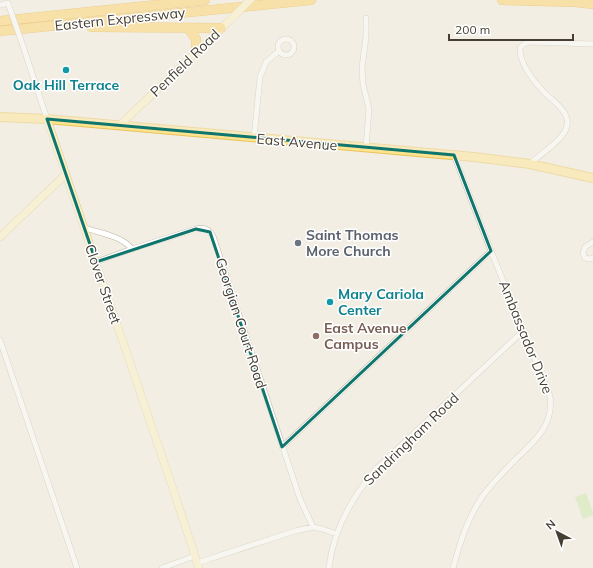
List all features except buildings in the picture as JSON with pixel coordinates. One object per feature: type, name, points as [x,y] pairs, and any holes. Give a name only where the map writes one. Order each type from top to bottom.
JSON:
[{"type":"highway","points":[[65,14],[147,0]]},
{"type":"highway","name":"Eastern Expressway","points":[[0,21],[205,0]]},
{"type":"highway","name":"Eastern Expressway","points":[[0,32],[311,0]]},
{"type":"highway","points":[[502,0],[575,2],[593,4]]},
{"type":"highway","points":[[48,27],[188,28],[224,25]]},
{"type":"highway","points":[[188,28],[196,39],[196,52]]},
{"type":"main road","name":"Penfield Road","points":[[120,125],[250,0]]},
{"type":"main road","name":"East Avenue","points":[[0,117],[120,125],[454,155],[530,164],[593,178]]},
{"type":"main road","name":"Clover Street","points":[[47,119],[197,562]]},
{"type":"main road","points":[[0,237],[66,174]]},
{"type":"street","points":[[0,6],[8,3]]},
{"type":"street","name":"Clover Street","points":[[8,3],[47,119]]},
{"type":"street","points":[[366,18],[366,37],[362,68],[363,84],[369,110],[366,148]]},
{"type":"street","points":[[530,164],[559,138],[565,130],[567,121],[566,115],[562,109],[543,91],[531,76],[522,61],[520,48],[523,44],[530,42],[593,44]]},
{"type":"street","points":[[254,138],[260,76],[266,62],[279,51]]},
{"type":"street","name":"Ambassador Drive","points":[[453,568],[462,536],[478,503],[494,482],[536,441],[543,431],[551,407],[550,396],[454,155]]},
{"type":"street","points":[[85,228],[117,238],[125,242],[132,249]]},
{"type":"street","name":"Georgian Court Road","points":[[96,262],[196,229],[204,228],[210,232],[213,236],[300,499],[313,527]]},
{"type":"street","points":[[593,242],[585,247],[583,253],[585,258],[593,258]]},
{"type":"street","points":[[282,447],[491,251]]},
{"type":"street","name":"Sandringham Road","points":[[329,568],[331,552],[336,534],[353,500],[366,480],[524,330]]},
{"type":"street","points":[[0,340],[78,568]]},
{"type":"street","points":[[162,568],[197,562],[295,531],[313,527],[336,534]]},
{"type":"highlighted area","points":[[47,119],[454,155],[491,251],[282,447],[210,232],[196,229],[96,262]]},
{"type":"green space","points":[[586,493],[593,515],[583,519],[575,497]]},
{"type":"place","name":"Oak Hill Terrace","points":[[66,70]]},
{"type":"place","name":"Saint Thomas More Church","points":[[298,243]]},
{"type":"place","name":"Mary Cariola Center","points":[[330,302]]},
{"type":"place","name":"East Avenue Campus","points":[[316,336]]}]
